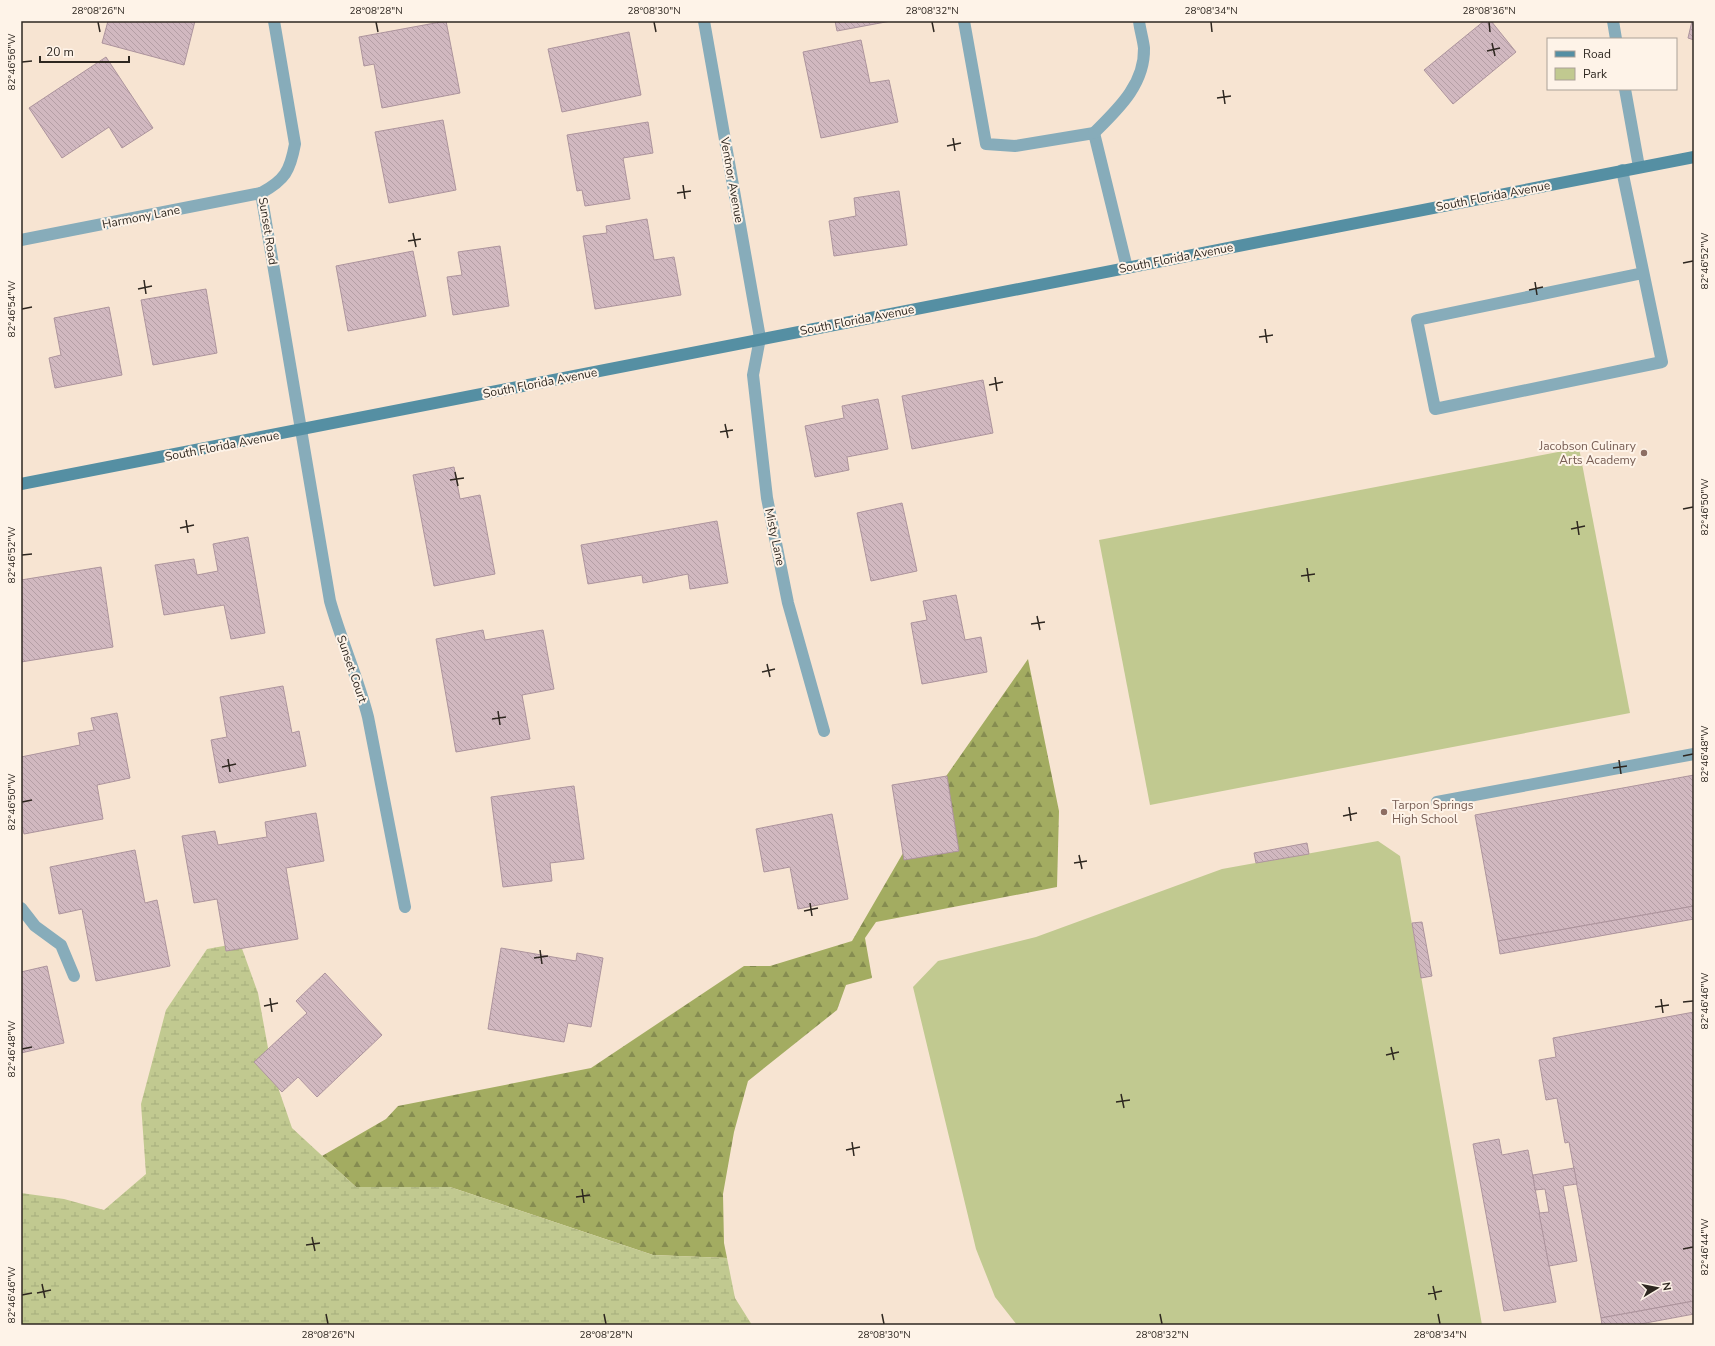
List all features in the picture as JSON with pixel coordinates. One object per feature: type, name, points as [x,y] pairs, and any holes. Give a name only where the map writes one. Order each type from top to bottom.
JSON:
[{"type":"street","name":"Sunset Road","points":[[274,21],[295,144],[292,160],[286,173],[277,184],[260,193],[302,430]]},
{"type":"street","name":"Ventnor Avenue","points":[[704,21],[760,338]]},
{"type":"street","points":[[964,21],[986,144],[1015,146],[1094,133],[1130,94],[1141,71],[1144,48],[1138,21]]},
{"type":"street","points":[[1613,21],[1616,38]]},
{"type":"street","points":[[1625,90],[1639,167]]},
{"type":"street","points":[[1094,133],[1127,268]]},
{"type":"street","name":"South Florida Avenue","points":[[21,484],[302,430],[760,338],[1694,157]]},
{"type":"street","points":[[1622,170],[1662,362],[1435,409],[1417,320],[1643,273]]},
{"type":"street","name":"Harmony Lane","points":[[21,240],[260,193]]},
{"type":"street","name":"Misty Lane","points":[[760,338],[753,375],[767,498],[788,603],[824,731]]},
{"type":"street","name":"Sunset Court","points":[[302,430],[330,601],[342,641],[364,699],[405,907]]},
{"type":"street","points":[[1437,802],[1694,754]]},
{"type":"street","points":[[21,908],[35,926],[61,945],[74,976]]},
{"type":"green space","points":[[1579,448],[1630,713],[1150,805],[1099,540]]},
{"type":"green space","points":[[1028,659],[1059,811],[1057,887],[876,922],[865,938],[872,978],[846,985],[837,1010],[748,1081],[734,1132],[723,1194],[724,1243],[727,1258],[653,1255],[450,1187],[356,1187],[322,1156],[386,1119],[398,1106],[591,1068],[744,966],[770,966],[852,941],[910,841],[935,792]]},
{"type":"green space","points":[[1378,841],[1400,856],[1482,1325],[1017,1325],[995,1297],[976,1249],[913,987],[938,961],[1036,937],[1222,869]]},
{"type":"green space","points":[[240,943],[258,993],[272,1070],[292,1128],[356,1187],[450,1187],[653,1255],[727,1258],[735,1298],[752,1325],[21,1325],[21,1193],[64,1199],[104,1210],[146,1174],[141,1104],[166,1010],[207,949]]},
{"type":"building","points":[[108,21],[195,21],[184,65],[102,43]]},
{"type":"building","points":[[446,21],[460,93],[382,108],[374,64],[364,66],[359,37]]},
{"type":"building","points":[[835,21],[891,21],[837,31]]},
{"type":"building","points":[[1484,21],[1491,21],[1516,52],[1453,104],[1424,70]]},
{"type":"building","points":[[1692,21],[1694,21],[1694,40],[1688,38]]},
{"type":"building","points":[[629,32],[641,95],[562,112],[548,49]]},
{"type":"building","points":[[861,40],[870,83],[889,80],[898,122],[821,138],[803,52]]},
{"type":"building","points":[[106,57],[153,128],[122,148],[109,127],[62,158],[29,108]]},
{"type":"building","points":[[443,120],[456,190],[389,203],[375,132]]},
{"type":"building","points":[[648,122],[653,153],[623,158],[630,199],[585,206],[582,190],[577,191],[567,135]]},
{"type":"building","points":[[899,191],[907,245],[834,256],[829,221],[856,216],[854,198]]},
{"type":"building","points":[[647,219],[654,260],[674,257],[681,295],[595,309],[583,236],[607,233],[606,226]]},
{"type":"building","points":[[500,246],[509,306],[453,315],[447,277],[462,275],[458,252]]},
{"type":"building","points":[[413,251],[426,316],[348,331],[336,266]]},
{"type":"building","points":[[206,289],[217,353],[153,365],[141,300]]},
{"type":"building","points":[[109,307],[122,375],[55,388],[49,358],[61,355],[54,318]]},
{"type":"building","points":[[983,380],[993,433],[912,449],[902,396]]},
{"type":"building","points":[[878,399],[888,449],[847,457],[849,470],[815,477],[805,426],[844,418],[842,406]]},
{"type":"building","points":[[454,467],[460,499],[480,495],[495,574],[434,586],[413,475]]},
{"type":"building","points":[[902,503],[917,571],[871,581],[857,513]]},
{"type":"building","points":[[717,521],[728,583],[690,589],[688,574],[643,583],[642,575],[588,584],[581,545]]},
{"type":"building","points":[[248,537],[265,633],[231,639],[224,605],[164,615],[155,565],[194,559],[197,575],[218,571],[213,544]]},
{"type":"building","points":[[101,567],[113,647],[21,662],[21,580]]},
{"type":"building","points":[[956,595],[965,640],[981,637],[987,672],[922,684],[911,623],[927,620],[923,601]]},
{"type":"building","points":[[483,630],[485,640],[543,630],[554,689],[522,695],[530,739],[456,752],[436,639]]},
{"type":"building","points":[[283,686],[292,733],[299,731],[306,766],[219,783],[211,740],[227,737],[220,697]]},
{"type":"building","points":[[117,713],[130,778],[97,785],[103,819],[24,834],[21,821],[21,757],[80,745],[78,733],[94,730],[91,718]]},
{"type":"building","points":[[1694,775],[1694,906],[1498,941],[1475,815]]},
{"type":"building","points":[[947,776],[959,851],[904,860],[892,785]]},
{"type":"building","points":[[574,786],[584,859],[550,863],[552,881],[503,887],[491,797]]},
{"type":"building","points":[[316,813],[324,861],[286,868],[298,939],[226,951],[217,899],[194,903],[182,836],[215,831],[218,845],[267,837],[265,822]]},
{"type":"building","points":[[832,814],[848,899],[798,909],[790,867],[764,872],[756,829]]},
{"type":"building","points":[[1307,843],[1309,854],[1256,863],[1254,853]]},
{"type":"building","points":[[135,850],[145,903],[157,900],[170,966],[96,981],[82,909],[59,914],[50,867]]},
{"type":"building","points":[[1694,906],[1694,919],[1500,954],[1498,941]]},
{"type":"building","points":[[1422,922],[1432,976],[1421,978],[1412,923]]},
{"type":"building","points":[[501,948],[576,961],[577,953],[603,958],[591,1027],[568,1023],[564,1042],[488,1029]]},
{"type":"building","points":[[47,966],[64,1043],[21,1053],[21,972]]},
{"type":"building","points":[[325,973],[382,1035],[317,1097],[298,1077],[282,1092],[254,1062],[307,1013],[296,1001]]},
{"type":"building","points":[[1694,1012],[1694,1301],[1601,1318],[1569,1142],[1565,1143],[1557,1098],[1546,1100],[1539,1060],[1556,1057],[1553,1038]]},
{"type":"building","points":[[1499,1139],[1502,1155],[1528,1150],[1556,1302],[1504,1311],[1473,1144]]},
{"type":"building","points":[[1574,1168],[1577,1184],[1563,1186],[1577,1261],[1549,1266],[1539,1213],[1549,1212],[1545,1189],[1535,1190],[1533,1175]]},
{"type":"building","points":[[1694,1301],[1694,1314],[1635,1325],[1602,1325],[1601,1318]]},
{"type":"place","name":"Jacobson Culinary Arts Academy","points":[[1644,453]]},
{"type":"place","name":"Tarpon Springs High School","points":[[1384,812]]}]
